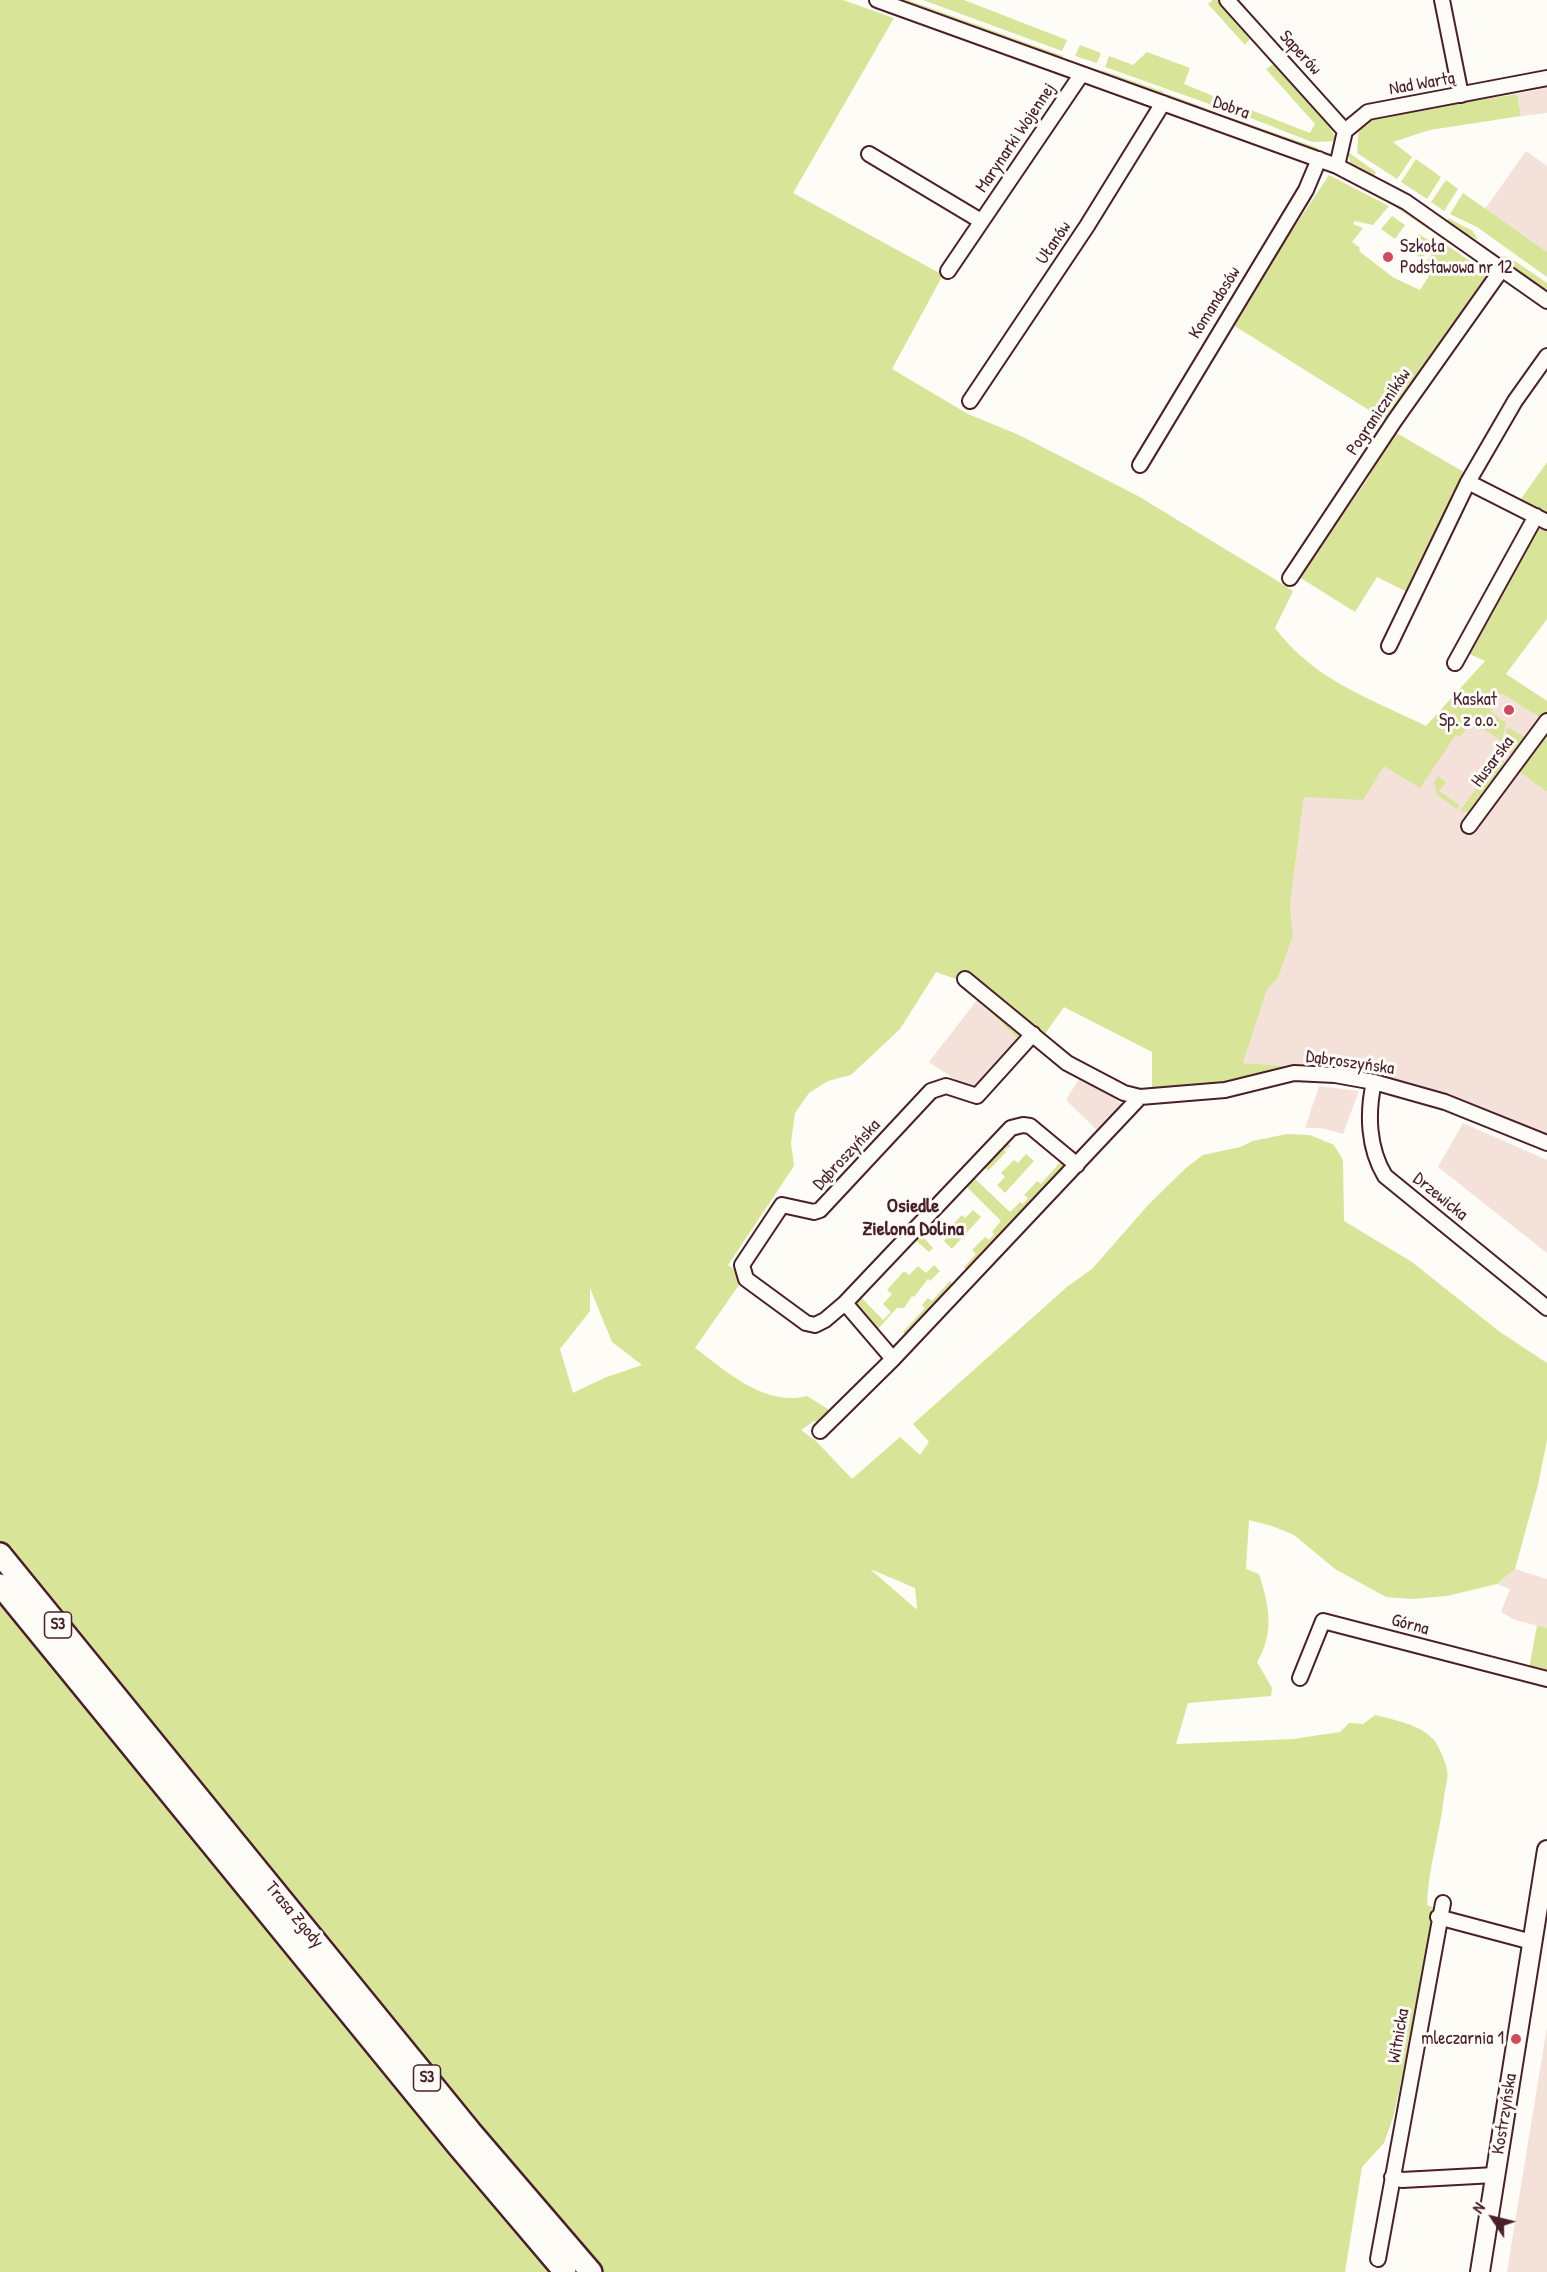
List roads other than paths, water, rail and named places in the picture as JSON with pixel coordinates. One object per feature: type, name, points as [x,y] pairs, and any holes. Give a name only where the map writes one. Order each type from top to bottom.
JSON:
[{"type":"highway","name":"Trasa Zgody","points":[[0,1554],[470,2132],[591,2272]]},
{"type":"highway","name":"Trasa Zgody","points":[[0,1585],[459,2147],[565,2272]]},
{"type":"main road","name":"Kostrzyńska","points":[[1480,2272],[1547,1850]]},
{"type":"street","name":"Dobra","points":[[877,0],[1337,166],[1406,202],[1547,301]]},
{"type":"street","name":"Saperów","points":[[1227,0],[1345,131]]},
{"type":"street","points":[[1442,0],[1461,95]]},
{"type":"street","name":"Marynarki Wojennej","points":[[948,271],[1080,75]]},
{"type":"street","name":"Nad Wartą","points":[[1345,131],[1368,112],[1547,78]]},
{"type":"street","name":"Ułanów","points":[[970,401],[1087,226],[1163,103]]},
{"type":"street","points":[[1337,166],[1345,131]]},
{"type":"street","name":"Marynarki Wojennej","points":[[868,154],[981,221]]},
{"type":"street","name":"Komandosów","points":[[1140,465],[1306,190],[1318,159]]},
{"type":"street","name":"Pograniczników","points":[[1290,578],[1395,420],[1502,269]]},
{"type":"street","points":[[1389,646],[1468,482],[1515,401],[1547,356]]},
{"type":"street","points":[[1455,663],[1542,519],[1468,482]]},
{"type":"street","name":"Husarska","points":[[1469,826],[1547,721]]},
{"type":"street","name":"Dąbroszyńska","points":[[965,979],[1067,1063],[1124,1093],[1140,1097],[1225,1089],[1294,1073],[1335,1076],[1374,1082],[1445,1102],[1547,1143]]},
{"type":"street","name":"Dąbroszyńska","points":[[1033,1034],[977,1096],[946,1086],[931,1091],[820,1210],[814,1212],[782,1205],[742,1264],[746,1280],[806,1323],[815,1325],[825,1320],[845,1302],[1011,1128],[1030,1126],[1077,1165]]},
{"type":"street","name":"Drzewicka","points":[[1374,1082],[1370,1100],[1374,1155],[1385,1176],[1547,1308]]},
{"type":"street","points":[[820,1431],[893,1359],[1140,1097]]},
{"type":"street","points":[[845,1302],[893,1359]]},
{"type":"street","name":"Górna","points":[[1300,1678],[1323,1621],[1547,1679]]},
{"type":"street","name":"Witnicka","points":[[1378,2259],[1438,1917],[1443,1903]]},
{"type":"street","points":[[1438,1917],[1532,1942]]},
{"type":"street","points":[[1392,2177],[1402,2180],[1495,2175]]},
{"type":"place","name":"Szkoła Podstawowa nr 12","points":[[1388,257]]},
{"type":"place","name":"Kaskat Sp. z o.o.","points":[[1509,710]]},
{"type":"place","name":"mleczarnia 1","points":[[1516,2039]]},
{"type":"district","name":"Osiedle Zielona Dolina","points":[[913,1218]]}]
